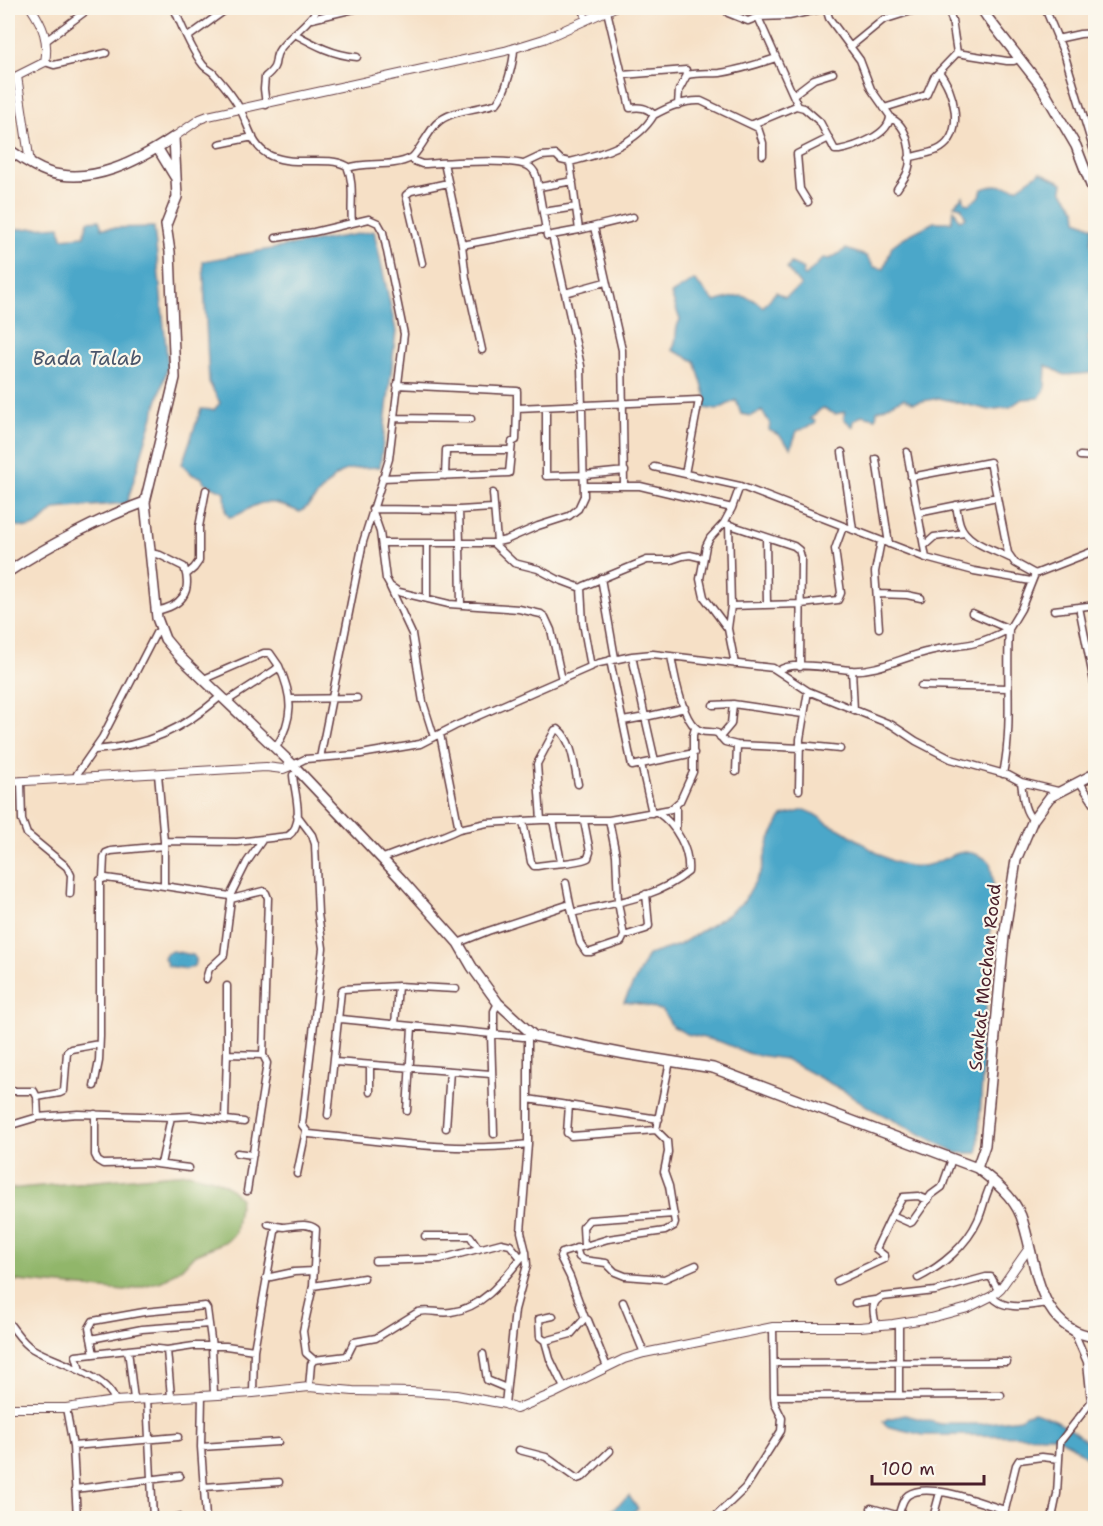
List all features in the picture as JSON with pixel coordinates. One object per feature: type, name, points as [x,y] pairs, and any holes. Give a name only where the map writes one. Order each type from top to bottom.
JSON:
[{"type":"main road","points":[[981,8],[1041,86],[1076,146],[1095,198]]},
{"type":"main road","points":[[8,149],[46,171],[61,175],[86,176],[124,166],[158,149],[174,137]]},
{"type":"main road","points":[[174,137],[177,197],[166,225],[170,252],[175,378],[145,502],[156,611],[165,639],[180,657],[276,748],[381,859],[458,943],[498,1003],[531,1036],[713,1068],[977,1168],[1008,1196],[1021,1215],[1040,1286],[1057,1318],[1066,1328],[1095,1337]]},
{"type":"main road","points":[[158,149],[178,181]]},
{"type":"main road","points":[[8,572],[54,545],[145,502]]},
{"type":"main road","points":[[1054,794],[1095,773]]},
{"type":"main road","name":"Sankat Mochan Road","points":[[977,1168],[985,1145],[1004,937],[1016,860],[1033,820],[1054,794]]},
{"type":"street","points":[[31,8],[44,27],[47,40],[45,62]]},
{"type":"street","points":[[47,40],[90,8]]},
{"type":"street","points":[[174,8],[204,67],[220,81],[241,110],[253,137],[263,152],[279,159],[300,163],[339,162],[348,168],[353,183],[350,204],[352,223]]},
{"type":"street","points":[[189,38],[228,8]]},
{"type":"street","points":[[266,105],[265,77],[276,67],[278,51],[312,19],[318,8]]},
{"type":"street","points":[[312,19],[358,8]]},
{"type":"street","points":[[583,8],[586,20]]},
{"type":"street","points":[[725,8],[728,13],[748,21],[789,16],[826,8],[829,18],[860,60],[872,89],[890,118],[888,127],[871,139],[847,149],[835,150],[816,118],[798,106],[753,124]]},
{"type":"street","points":[[850,47],[883,20],[921,8]]},
{"type":"street","points":[[947,8],[952,20],[957,53]]},
{"type":"street","points":[[1045,8],[1075,86],[1095,158]]},
{"type":"street","points":[[174,137],[200,119],[514,48],[544,39],[610,9],[630,108],[642,107],[654,116]]},
{"type":"street","points":[[758,18],[798,106]]},
{"type":"street","points":[[1057,39],[1095,33]]},
{"type":"street","points":[[295,34],[320,49],[357,57]]},
{"type":"street","points":[[348,168],[356,165],[387,164],[411,158],[436,123],[500,100],[513,63],[514,48]]},
{"type":"street","points":[[8,79],[45,62],[54,65],[106,53]]},
{"type":"street","points":[[884,108],[926,95],[934,78],[957,53]]},
{"type":"street","points":[[957,53],[1007,62],[1019,58]]},
{"type":"street","points":[[678,105],[679,90],[687,75],[703,71],[717,73],[736,70],[776,58]]},
{"type":"street","points":[[622,75],[686,70],[687,75]]},
{"type":"street","points":[[909,158],[938,150],[944,146],[952,130],[955,105],[951,92],[939,72]]},
{"type":"street","points":[[793,94],[814,79],[833,73]]},
{"type":"street","points":[[17,76],[30,163]]},
{"type":"street","points":[[411,158],[422,164],[498,162],[524,164],[549,155],[556,155],[561,160],[570,162],[616,147],[643,130],[654,116],[692,100],[701,101],[740,121],[753,124],[758,128],[763,143],[763,155]]},
{"type":"street","points":[[890,118],[900,125],[906,137],[909,158],[907,173],[897,189]]},
{"type":"street","points":[[219,144],[253,137]]},
{"type":"street","points":[[808,202],[800,189],[797,154],[829,138]]},
{"type":"street","points":[[570,162],[579,230]]},
{"type":"street","points":[[444,163],[482,350]]},
{"type":"street","points":[[524,164],[535,172],[547,236],[633,218]]},
{"type":"street","points":[[539,187],[573,181]]},
{"type":"street","points":[[422,263],[406,195],[411,191],[448,183]]},
{"type":"street","points":[[543,213],[576,207]]},
{"type":"street","points":[[276,238],[369,219],[378,223],[383,232],[404,334],[389,459],[360,553],[320,758]]},
{"type":"street","points":[[594,227],[622,350],[624,485]]},
{"type":"street","points":[[462,245],[546,230]]},
{"type":"street","points":[[383,543],[495,543],[569,516],[578,509],[584,496],[585,486],[581,366],[552,235]]},
{"type":"street","points":[[565,293],[605,282]]},
{"type":"street","points":[[382,478],[509,473],[510,450],[512,442],[516,440],[517,391],[397,385]]},
{"type":"street","points":[[517,408],[699,400],[685,474]]},
{"type":"street","points":[[546,407],[546,476],[585,476],[624,471]]},
{"type":"street","points":[[394,418],[471,419]]},
{"type":"street","points":[[445,476],[446,450],[510,450]]},
{"type":"street","points":[[842,452],[853,530]]},
{"type":"street","points":[[907,452],[926,558]]},
{"type":"street","points":[[1080,456],[1095,457]]},
{"type":"street","points":[[876,459],[888,543]]},
{"type":"street","points":[[911,477],[990,462],[1006,548],[1011,558]]},
{"type":"street","points":[[654,467],[740,486],[926,558],[974,571],[1031,581]]},
{"type":"street","points":[[585,486],[640,486],[732,508]]},
{"type":"street","points":[[735,664],[728,628],[731,606],[726,524],[740,486]]},
{"type":"street","points":[[187,574],[199,561],[199,527],[206,490]]},
{"type":"street","points":[[493,493],[495,543],[513,563],[538,569],[581,588]]},
{"type":"street","points":[[918,513],[997,497]]},
{"type":"street","points":[[956,505],[960,525],[965,533],[977,543],[1011,558],[1035,574]]},
{"type":"street","points":[[372,509],[493,508]]},
{"type":"street","points":[[372,509],[383,543],[386,579],[412,634],[423,702],[437,735],[459,829]]},
{"type":"street","points":[[459,510],[461,605]]},
{"type":"street","points":[[726,524],[794,546],[799,550],[801,557],[800,667]]},
{"type":"street","points":[[726,524],[710,538],[703,558],[700,579],[708,604],[728,628]]},
{"type":"street","points":[[731,606],[801,604],[838,600],[840,596],[835,549],[843,527]]},
{"type":"street","points":[[924,546],[934,537],[965,533]]},
{"type":"street","points":[[766,537],[767,605]]},
{"type":"street","points":[[879,628],[875,572],[881,541]]},
{"type":"street","points":[[427,543],[428,598]]},
{"type":"street","points":[[779,671],[787,666],[852,670],[888,664],[926,651],[974,644],[991,639],[1009,629],[1021,609],[1035,574],[1095,550]]},
{"type":"street","points":[[150,553],[160,555],[184,567],[187,574],[187,586],[182,599],[170,608],[156,611]]},
{"type":"street","points":[[581,588],[588,583],[647,560],[671,560],[690,555],[703,558]]},
{"type":"street","points":[[601,578],[632,766],[694,753]]},
{"type":"street","points":[[390,586],[399,592],[461,605],[519,609],[532,611],[545,617],[551,630],[562,680]]},
{"type":"street","points":[[581,588],[591,667]]},
{"type":"street","points":[[877,594],[921,598]]},
{"type":"street","points":[[1054,610],[1095,605]]},
{"type":"street","points":[[1079,607],[1095,692]]},
{"type":"street","points":[[972,613],[1009,629]]},
{"type":"street","points":[[1004,774],[1010,739],[1009,629]]},
{"type":"street","points":[[77,778],[77,774],[95,750],[156,633],[161,630]]},
{"type":"street","points":[[204,679],[264,653],[270,653],[279,666],[291,699],[289,713],[276,748]]},
{"type":"street","points":[[632,656],[655,761]]},
{"type":"street","points":[[94,1086],[99,1061],[100,880],[103,878],[106,853],[164,844],[237,842],[288,836],[292,833],[297,815],[296,771],[305,759],[355,755],[420,744],[613,659],[632,656],[671,656],[761,666],[779,671],[791,682],[808,691],[892,725],[916,741],[951,759],[1004,774],[1054,794]]},
{"type":"street","points":[[671,656],[677,688],[695,728],[703,732],[717,733],[725,742],[737,745],[840,749]]},
{"type":"street","points":[[95,750],[129,746],[156,739],[279,666]]},
{"type":"street","points":[[852,670],[854,710]]},
{"type":"street","points":[[921,686],[1008,688]]},
{"type":"street","points":[[799,790],[803,714],[808,691]]},
{"type":"street","points":[[291,699],[357,698]]},
{"type":"street","points":[[712,705],[733,705],[803,714]]},
{"type":"street","points":[[720,737],[731,724],[733,705]]},
{"type":"street","points":[[623,721],[685,708]]},
{"type":"street","points":[[381,859],[413,846],[442,838],[459,829],[487,823],[609,820],[671,809],[676,805],[693,772],[695,728]]},
{"type":"street","points":[[541,820],[537,764],[555,730],[561,731],[568,742],[578,784]]},
{"type":"street","points":[[736,772],[737,745]]},
{"type":"street","points":[[572,913],[646,894],[680,879],[688,872],[689,862],[686,850],[676,831],[670,821],[654,813],[641,764]]},
{"type":"street","points":[[8,782],[266,768],[296,771]]},
{"type":"street","points":[[158,774],[164,844],[164,885]]},
{"type":"street","points":[[21,781],[22,820],[27,834],[67,867],[70,874],[70,894]]},
{"type":"street","points":[[1079,781],[1095,807]]},
{"type":"street","points":[[1021,782],[1023,800],[1029,817],[1033,820]]},
{"type":"street","points":[[676,805],[676,831]]},
{"type":"street","points":[[297,815],[315,844],[318,914],[323,948],[302,1125],[306,1131],[309,1134],[464,1147],[505,1147],[528,1144]]},
{"type":"street","points":[[553,820],[561,862]]},
{"type":"street","points":[[566,883],[580,943],[586,952],[621,942],[624,936],[618,902],[616,855],[609,820]]},
{"type":"street","points":[[523,821],[534,866],[580,862],[590,855],[584,821]]},
{"type":"street","points":[[206,979],[209,969],[224,955],[230,898],[251,856],[264,839]]},
{"type":"street","points":[[103,878],[164,885],[230,898],[262,891],[266,893],[268,898],[263,1055],[267,1063],[247,1191]]},
{"type":"street","points":[[624,936],[649,926],[646,894]]},
{"type":"street","points":[[458,943],[570,904]]},
{"type":"street","points":[[225,1119],[227,986]]},
{"type":"street","points":[[328,1115],[335,1062],[340,991],[398,986],[456,989]]},
{"type":"street","points":[[395,1025],[398,986]]},
{"type":"street","points":[[494,1134],[492,1034],[494,1011],[498,1003]]},
{"type":"street","points":[[338,1020],[531,1036],[528,1144],[521,1220],[527,1265],[515,1310],[506,1404]]},
{"type":"street","points":[[407,1112],[412,1027]]},
{"type":"street","points":[[37,1096],[64,1091],[70,1049],[99,1044]]},
{"type":"street","points":[[227,1054],[263,1055]]},
{"type":"street","points":[[656,1130],[670,1061]]},
{"type":"street","points":[[335,1062],[491,1074]]},
{"type":"street","points":[[370,1065],[370,1092]]},
{"type":"street","points":[[446,1128],[450,1071]]},
{"type":"street","points":[[8,1091],[34,1091],[37,1096],[38,1117]]},
{"type":"street","points":[[528,1099],[659,1119]]},
{"type":"street","points":[[569,1105],[567,1133],[571,1136],[656,1130],[667,1141],[668,1152],[664,1172],[674,1214],[675,1223],[671,1229],[608,1239],[566,1251],[560,1257],[585,1318],[591,1323],[607,1367]]},
{"type":"street","points":[[8,1126],[38,1117],[95,1114],[191,1116],[244,1122]]},
{"type":"street","points":[[95,1114],[95,1155],[103,1164],[161,1164],[189,1168]]},
{"type":"street","points":[[161,1164],[171,1117]]},
{"type":"street","points":[[297,1174],[306,1131]]},
{"type":"street","points":[[237,1153],[253,1155]]},
{"type":"street","points":[[892,1215],[910,1223],[931,1195],[942,1187],[952,1159]]},
{"type":"street","points":[[918,1278],[936,1269],[971,1232],[978,1220],[988,1188],[993,1181]]},
{"type":"street","points":[[837,1281],[884,1259],[885,1256],[876,1249],[903,1197],[918,1196],[928,1200]]},
{"type":"street","points":[[584,1246],[583,1227],[589,1221],[674,1214]]},
{"type":"street","points":[[268,1224],[312,1226],[316,1229],[313,1286],[303,1330],[306,1353],[314,1360],[347,1356],[354,1342],[376,1338],[418,1312],[451,1312],[484,1299],[525,1252]]},
{"type":"street","points":[[253,1393],[254,1350],[276,1226]]},
{"type":"street","points":[[425,1236],[470,1236],[478,1248]]},
{"type":"street","points":[[375,1261],[434,1260],[506,1243],[520,1258]]},
{"type":"street","points":[[576,1248],[579,1257],[583,1260],[606,1263],[615,1272],[625,1276],[664,1279],[696,1265]]},
{"type":"street","points":[[8,1408],[66,1408],[134,1399],[253,1393],[309,1387],[353,1391],[426,1392],[506,1404],[516,1408],[644,1353],[773,1327],[899,1324],[968,1308],[995,1293],[1029,1248]]},
{"type":"street","points":[[266,1278],[294,1272],[314,1271]]},
{"type":"street","points":[[855,1303],[882,1297],[935,1291],[991,1277],[997,1302],[1011,1305],[1048,1303]]},
{"type":"street","points":[[313,1286],[364,1278]]},
{"type":"street","points":[[876,1300],[873,1305],[876,1326]]},
{"type":"street","points":[[623,1302],[644,1353]]},
{"type":"street","points":[[94,1354],[89,1328],[93,1322],[144,1312],[202,1305],[207,1309],[212,1347],[214,1394]]},
{"type":"street","points":[[553,1316],[539,1319],[540,1337],[545,1341],[550,1359],[564,1388]]},
{"type":"street","points":[[545,1341],[571,1334],[585,1318]]},
{"type":"street","points":[[8,1322],[30,1348],[80,1370],[111,1391],[115,1401]]},
{"type":"street","points":[[91,1339],[136,1330],[209,1324]]},
{"type":"street","points":[[899,1324],[899,1395]]},
{"type":"street","points":[[714,1518],[745,1488],[781,1431],[782,1418],[774,1396],[773,1327]]},
{"type":"street","points":[[1074,1332],[1095,1380]]},
{"type":"street","points":[[80,1370],[76,1356],[149,1348],[167,1350],[194,1346],[226,1346],[254,1350]]},
{"type":"street","points":[[128,1350],[134,1399]]},
{"type":"street","points":[[167,1350],[171,1397]]},
{"type":"street","points":[[483,1354],[487,1380],[506,1388]]},
{"type":"street","points":[[309,1387],[311,1364],[314,1360]]},
{"type":"street","points":[[774,1363],[1007,1362]]},
{"type":"street","points":[[1052,1518],[1057,1494],[1060,1442],[1091,1402],[1086,1362]]},
{"type":"street","points":[[202,1395],[201,1447],[206,1518]]},
{"type":"street","points":[[774,1396],[1001,1395]]},
{"type":"street","points":[[147,1398],[153,1518]]},
{"type":"street","points":[[66,1408],[73,1446],[77,1518]]},
{"type":"street","points":[[73,1446],[178,1437]]},
{"type":"street","points":[[201,1447],[278,1442]]},
{"type":"street","points":[[519,1450],[546,1457],[577,1479],[583,1477],[610,1450]]},
{"type":"street","points":[[1004,1518],[1019,1460],[1042,1457],[1059,1459]]},
{"type":"street","points":[[75,1489],[180,1476]]},
{"type":"street","points":[[204,1487],[279,1482]]},
{"type":"street","points":[[898,1516],[904,1498],[926,1490],[1005,1510]]},
{"type":"street","points":[[933,1518],[940,1492]]},
{"type":"street","points":[[871,1508],[908,1518]]},
{"type":"street","points":[[170,1518],[179,1517]]},
{"type":"green space","points":[[188,1173],[223,1184],[240,1199],[235,1233],[227,1241],[194,1255],[182,1268],[162,1281],[125,1291],[8,1280],[8,1189]]},
{"type":"water","points":[[1040,172],[1063,183],[1062,190],[1076,209],[1077,220],[1093,227],[1091,243],[1095,271],[1090,288],[1095,293],[1096,330],[1088,337],[1095,363],[1092,373],[1064,375],[1046,365],[1045,389],[1039,398],[1022,399],[1010,407],[989,410],[939,398],[913,403],[904,398],[877,411],[876,418],[862,415],[854,421],[853,427],[844,419],[845,412],[835,414],[822,408],[810,419],[816,421],[815,424],[797,431],[791,448],[779,435],[769,430],[770,423],[762,411],[751,416],[741,414],[736,400],[717,410],[704,408],[706,397],[695,361],[672,350],[680,320],[671,294],[694,280],[715,302],[740,296],[751,299],[763,307],[776,292],[785,297],[801,286],[787,269],[791,263],[804,269],[803,275],[806,276],[823,258],[830,259],[846,249],[866,256],[874,267],[884,269],[892,246],[903,238],[934,222],[951,222],[954,209],[959,220],[966,218],[961,207],[954,205],[963,196],[965,203],[969,204],[980,196],[982,189],[996,185],[1017,188]]},
{"type":"water","name":"Bada Talab","points":[[99,220],[102,228],[154,227],[168,366],[127,503],[55,509],[39,524],[29,528],[17,526],[8,522],[8,230],[60,226],[62,238],[84,236],[88,221]]},
{"type":"water","points":[[374,231],[396,331],[380,467],[355,468],[342,472],[300,512],[267,502],[229,517],[226,512],[225,492],[205,483],[201,477],[193,475],[182,464],[201,409],[214,410],[220,403],[209,382],[203,261]]},
{"type":"water","points":[[805,810],[879,854],[903,865],[924,866],[958,853],[967,852],[990,862],[993,880],[978,1153],[957,1153],[870,1108],[846,1092],[785,1059],[750,1054],[721,1042],[687,1034],[672,1026],[663,1011],[624,1002],[648,955],[679,945],[727,915],[744,901],[761,871],[769,841],[782,816]]},
{"type":"water","points":[[172,951],[193,955],[196,959],[194,966],[187,969],[168,966],[164,958]]},
{"type":"water","points":[[1033,1412],[1059,1422],[1095,1448],[1095,1464],[1070,1444],[1055,1436],[923,1435],[886,1426],[883,1422],[905,1415],[941,1424],[981,1424],[1020,1419]]},
{"type":"water","points":[[629,1496],[638,1509],[625,1518],[602,1518]]}]
